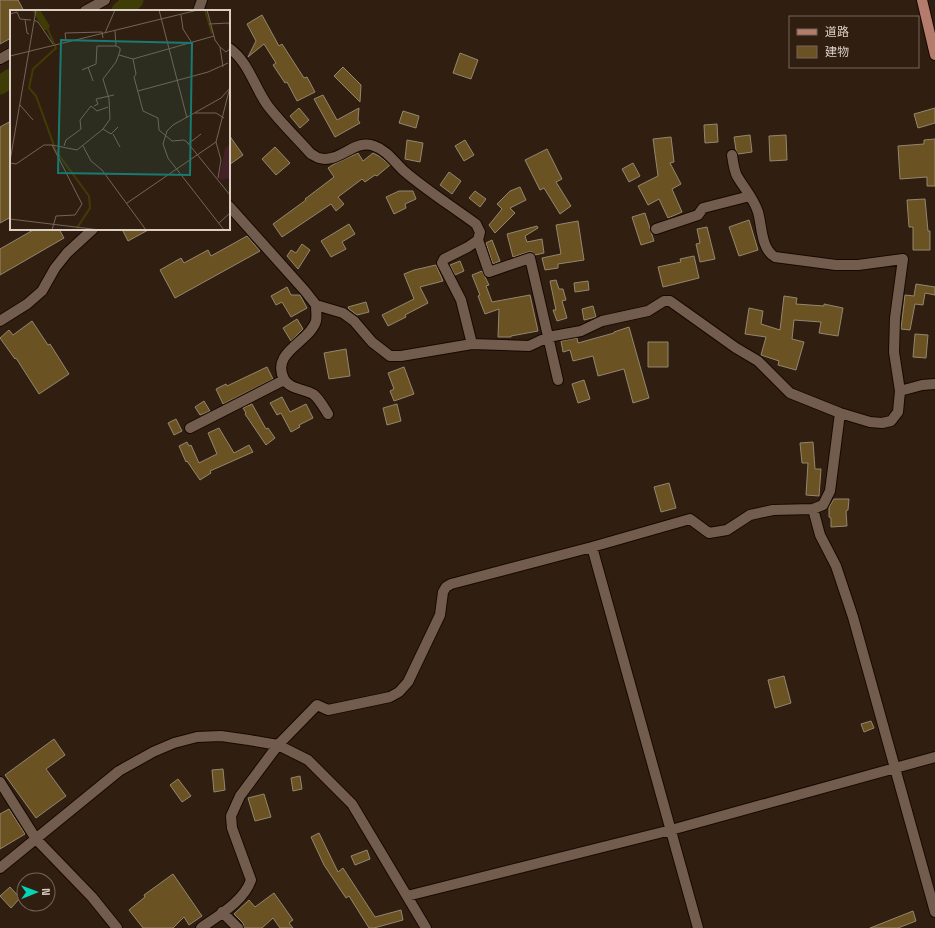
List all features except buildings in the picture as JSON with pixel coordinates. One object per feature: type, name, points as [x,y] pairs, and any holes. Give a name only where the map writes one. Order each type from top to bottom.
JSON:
[{"type":"main road","points":[[922,0],[933,38],[935,55]]},
{"type":"street","points":[[87,10],[106,0]]},
{"type":"street","points":[[198,10],[202,0]]},
{"type":"street","points":[[230,49],[235,52],[248,69],[268,106],[311,154],[320,158],[328,158],[340,155],[358,145],[374,145],[387,154],[404,171],[476,224],[480,232],[478,240],[489,272],[530,258],[558,380]]},
{"type":"street","points":[[0,59],[10,54]]},
{"type":"street","points":[[230,207],[316,305],[343,313],[354,321],[372,342],[390,356],[401,356],[472,344],[529,346],[548,337],[581,331],[602,321],[648,311],[664,301],[670,301],[730,344],[758,361],[790,393],[840,413],[870,422],[882,423],[891,421],[898,412],[900,391],[894,352],[895,318],[903,259],[858,265],[836,265],[775,258],[770,255],[758,210],[736,175],[732,155]]},
{"type":"street","points":[[656,229],[698,215],[703,208],[750,196]]},
{"type":"street","points":[[0,321],[27,304],[42,291],[55,268],[67,252],[92,230]]},
{"type":"street","points":[[472,344],[461,300],[442,263],[444,259],[468,247],[478,240]]},
{"type":"street","points":[[316,305],[316,321],[308,333],[284,356],[280,368],[284,380],[296,389],[313,394],[328,414]]},
{"type":"street","points":[[190,428],[284,380]]},
{"type":"street","points":[[900,391],[922,385],[935,384]]},
{"type":"street","points":[[201,928],[236,901],[249,888],[251,880],[232,828],[231,816],[240,796],[278,745],[317,706],[328,710],[390,697],[399,692],[408,682],[440,615],[443,592],[446,587],[451,584],[592,547],[690,519],[709,533],[727,530],[750,515],[773,510],[813,509],[823,505],[830,491],[840,413]]},
{"type":"street","points":[[813,509],[820,535],[836,566],[853,617],[935,912]]},
{"type":"street","points":[[592,547],[698,928]]},
{"type":"street","points":[[0,868],[119,771],[153,752],[174,743],[197,737],[221,736],[278,745],[308,760],[352,804],[426,928]]},
{"type":"street","points":[[407,896],[671,830],[935,757]]},
{"type":"street","points":[[0,782],[36,839],[92,897],[117,928]]},
{"type":"street","points":[[222,912],[238,928]]},
{"type":"waterway","points":[[122,10],[134,0]]},
{"type":"waterway","points":[[0,85],[10,79]]}]
